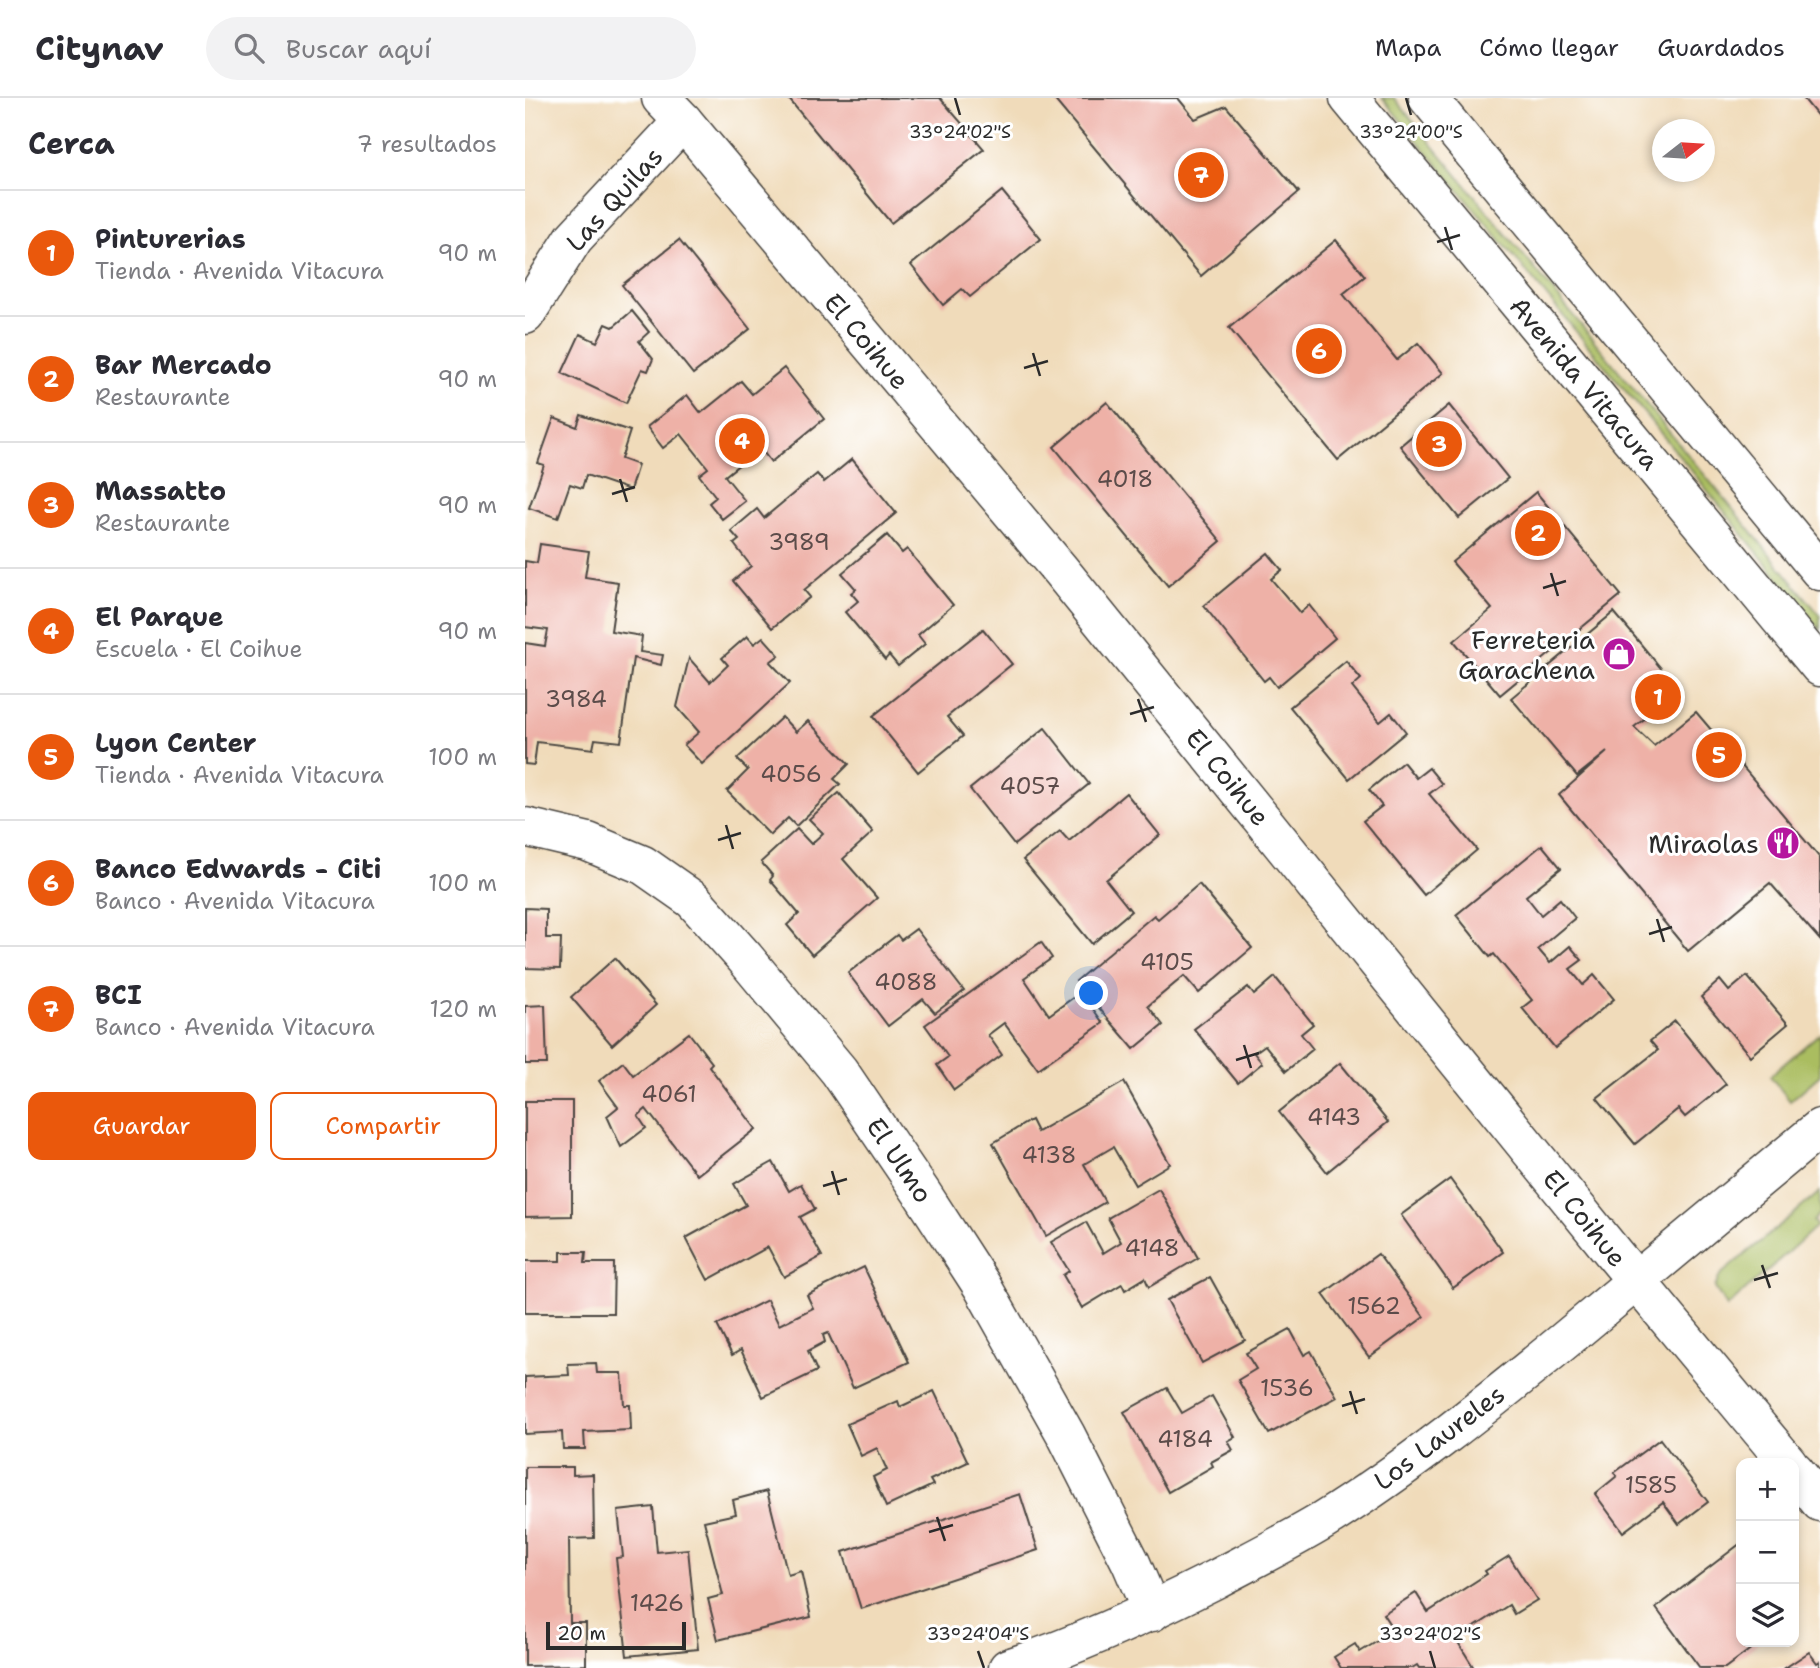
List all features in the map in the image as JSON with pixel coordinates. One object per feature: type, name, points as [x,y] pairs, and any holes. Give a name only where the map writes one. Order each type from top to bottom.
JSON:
[{"type":"street","name":"Avenida Vitacura","points":[[1349,98],[1820,667]]},
{"type":"street","points":[[1428,98],[1820,571]]},
{"type":"street","name":"Las Quilas","points":[[525,315],[574,238],[672,110]]},
{"type":"street","name":"El Coihue","points":[[672,110],[1062,571],[1637,1281],[1784,1458]]},
{"type":"street","name":"El Ulmo","points":[[525,827],[588,842],[643,865],[693,900],[839,1071],[982,1286],[1066,1435],[1131,1563],[1151,1612]]},
{"type":"street","name":"Los Laureles","points":[[1007,1668],[1049,1655],[1151,1612],[1323,1521],[1469,1417],[1820,1128]]},
{"type":"street","points":[[1799,1476],[1820,1502]]},
{"type":"green space","points":[[1382,98],[1394,98],[1820,615],[1820,630],[1678,454]]},
{"type":"green space","points":[[1820,1033],[1820,1075],[1790,1101],[1770,1076]]},
{"type":"green space","points":[[1820,1192],[1820,1214],[1813,1221],[1817,1226],[1727,1307],[1715,1288],[1720,1275]]},
{"type":"building","points":[[788,98],[940,98],[984,149],[891,223]]},
{"type":"building","points":[[1053,98],[1178,98],[1195,119],[1226,106],[1299,192],[1201,276]]},
{"type":"building","points":[[1803,98],[1820,98],[1820,119]]},
{"type":"building","points":[[1002,191],[1041,239],[970,297],[962,289],[943,305],[911,265]]},
{"type":"building","points":[[679,240],[750,329],[693,374],[622,285]]},
{"type":"building","points":[[1336,240],[1365,276],[1343,294],[1397,360],[1418,343],[1443,373],[1338,460],[1229,328]]},
{"type":"building","points":[[632,311],[649,332],[639,341],[653,359],[648,371],[642,369],[626,403],[562,373],[580,334],[597,342],[606,324],[613,327]]},
{"type":"building","points":[[784,368],[824,419],[771,462],[760,448],[725,476],[745,501],[722,519],[709,503],[716,497],[699,475],[708,468],[681,434],[663,448],[647,427],[687,395],[701,413],[741,381],[752,394]]},
{"type":"building","points":[[1107,402],[1221,541],[1168,586],[1054,447]]},
{"type":"building","points":[[1449,405],[1508,478],[1459,518],[1400,446]]},
{"type":"building","points":[[581,415],[630,431],[621,459],[638,465],[630,490],[586,475],[582,488],[570,484],[558,518],[529,508],[544,465],[538,463],[554,418],[577,427]]},
{"type":"building","points":[[852,459],[896,513],[804,590],[810,597],[772,628],[733,581],[751,566],[734,544],[739,540],[731,531],[757,509],[764,518],[817,474],[824,482]]},
{"type":"building","points":[[1536,492],[1621,595],[1500,695],[1454,641],[1492,609],[1452,562]]},
{"type":"building","points":[[887,535],[902,553],[907,549],[953,605],[918,635],[925,644],[898,666],[889,655],[885,660],[845,612],[858,601],[851,593],[856,589],[842,573]]},
{"type":"building","points":[[540,544],[589,551],[585,577],[618,582],[611,631],[642,636],[640,652],[663,655],[661,665],[633,658],[621,742],[595,739],[593,749],[537,742],[534,765],[525,764],[525,643],[545,646],[548,630],[525,627],[525,561],[537,563]]},
{"type":"building","points":[[1268,553],[1282,570],[1271,579],[1300,613],[1309,605],[1335,638],[1277,687],[1269,677],[1264,681],[1204,606]]},
{"type":"building","points":[[1614,612],[1680,691],[1634,727],[1654,746],[1696,712],[1820,858],[1820,940],[1770,883],[1688,951],[1559,795],[1607,752],[1577,776],[1511,698]]},
{"type":"building","points":[[983,629],[1012,664],[947,717],[963,736],[918,772],[873,716]]},
{"type":"building","points":[[747,636],[754,644],[763,637],[779,655],[770,662],[790,683],[702,764],[684,745],[699,732],[677,707],[689,658],[710,682],[728,665],[722,658]]},
{"type":"building","points":[[1346,661],[1361,679],[1352,687],[1380,722],[1391,713],[1406,732],[1349,779],[1290,707]]},
{"type":"building","points":[[782,717],[796,732],[808,721],[849,764],[834,779],[840,784],[796,826],[788,818],[770,835],[727,791],[748,770],[737,759]]},
{"type":"building","points":[[1045,728],[1089,784],[1014,845],[970,789]]},
{"type":"building","points":[[1403,762],[1416,778],[1429,768],[1442,784],[1429,794],[1477,850],[1424,895],[1363,821],[1382,806],[1369,790]]},
{"type":"building","points":[[839,793],[873,832],[843,859],[877,898],[812,955],[787,925],[799,914],[770,880],[773,876],[761,862],[797,829],[811,844],[823,833],[809,819]]},
{"type":"building","points":[[1126,793],[1160,835],[1106,880],[1131,911],[1092,944],[1023,860],[1060,831],[1069,841]]},
{"type":"building","points":[[1542,845],[1561,868],[1526,896],[1541,915],[1560,899],[1575,918],[1538,949],[1550,963],[1570,946],[1582,960],[1570,969],[1583,985],[1594,975],[1614,999],[1555,1048],[1522,1008],[1532,1000],[1494,954],[1490,957],[1456,915]]},
{"type":"building","points":[[1199,884],[1252,948],[1199,993],[1184,976],[1148,1006],[1163,1025],[1134,1049],[1076,981],[1154,915],[1158,919]]},
{"type":"building","points":[[525,908],[546,909],[546,938],[561,938],[560,969],[525,968]]},
{"type":"building","points":[[916,929],[964,991],[935,1013],[923,999],[888,1026],[848,973],[897,935],[901,940]]},
{"type":"building","points":[[1041,942],[1052,958],[1024,978],[1049,1015],[1081,992],[1103,1023],[1038,1069],[1004,1023],[988,1035],[1002,1055],[954,1090],[937,1065],[948,1057],[925,1025]]},
{"type":"building","points":[[615,958],[656,1005],[612,1045],[571,997]]},
{"type":"building","points":[[1747,976],[1788,1024],[1750,1056],[1701,997],[1720,980],[1729,991]]},
{"type":"building","points":[[1275,977],[1313,1024],[1301,1034],[1313,1049],[1286,1071],[1265,1045],[1254,1053],[1262,1063],[1238,1083],[1194,1029],[1248,987],[1254,995]]},
{"type":"building","points":[[545,1005],[547,1064],[525,1064],[525,1006]]},
{"type":"building","points":[[1675,1021],[1726,1084],[1685,1117],[1678,1109],[1635,1144],[1597,1098],[1658,1050],[1650,1041]]},
{"type":"building","points":[[689,1033],[712,1063],[709,1066],[756,1129],[697,1175],[646,1109],[638,1116],[646,1128],[621,1147],[607,1116],[618,1107],[599,1081],[623,1062],[633,1075]]},
{"type":"building","points":[[1340,1063],[1388,1122],[1327,1172],[1279,1112]]},
{"type":"building","points":[[1124,1082],[1170,1164],[1135,1185],[1113,1147],[1084,1164],[1105,1202],[1046,1236],[993,1143],[1031,1120],[1037,1132]]},
{"type":"building","points":[[525,1101],[572,1101],[572,1216],[525,1217]]},
{"type":"building","points":[[773,1162],[789,1191],[801,1184],[815,1209],[800,1217],[822,1256],[784,1277],[768,1247],[708,1280],[686,1238],[746,1205],[734,1184]]},
{"type":"building","points":[[1450,1179],[1503,1252],[1453,1288],[1401,1215]]},
{"type":"building","points":[[1159,1189],[1198,1258],[1149,1287],[1145,1278],[1125,1290],[1122,1284],[1082,1308],[1063,1275],[1069,1271],[1051,1242],[1086,1222],[1103,1253],[1121,1242],[1108,1218]]},
{"type":"building","points":[[561,1252],[586,1252],[585,1263],[614,1263],[613,1313],[525,1313],[525,1261],[561,1261]]},
{"type":"building","points":[[1378,1254],[1424,1317],[1369,1357],[1323,1294]]},
{"type":"building","points":[[864,1267],[909,1362],[853,1388],[828,1333],[823,1335],[825,1342],[808,1351],[817,1371],[763,1397],[741,1350],[732,1355],[717,1325],[767,1300],[779,1325],[813,1308],[807,1295]]},
{"type":"building","points":[[1210,1277],[1245,1340],[1202,1363],[1167,1300]]},
{"type":"building","points":[[1290,1329],[1304,1355],[1311,1351],[1337,1397],[1269,1434],[1238,1380],[1256,1369],[1246,1353]]},
{"type":"building","points":[[596,1363],[597,1373],[622,1373],[624,1405],[630,1405],[631,1430],[584,1432],[585,1449],[563,1449],[562,1432],[525,1434],[525,1377],[569,1375],[568,1364]]},
{"type":"building","points":[[1167,1388],[1182,1413],[1212,1396],[1235,1437],[1228,1441],[1233,1450],[1211,1462],[1213,1466],[1168,1492],[1124,1412]]},
{"type":"building","points":[[934,1391],[968,1462],[930,1480],[933,1485],[886,1507],[873,1477],[887,1470],[877,1448],[861,1456],[847,1424],[898,1401],[900,1407]]},
{"type":"building","points":[[1660,1439],[1708,1502],[1679,1524],[1663,1502],[1623,1532],[1595,1494],[1617,1476],[1614,1473]]},
{"type":"building","points":[[525,1467],[573,1467],[573,1475],[593,1474],[594,1538],[569,1539],[570,1623],[586,1623],[586,1665],[525,1666]]},
{"type":"building","points":[[767,1491],[788,1575],[801,1571],[811,1617],[718,1640],[708,1599],[723,1595],[704,1521],[736,1514],[733,1500]]},
{"type":"building","points":[[1020,1494],[1038,1550],[861,1609],[843,1552]]},
{"type":"building","points":[[653,1507],[657,1552],[688,1549],[698,1649],[627,1656],[616,1558],[623,1557],[618,1511]]},
{"type":"building","points":[[1736,1547],[1736,1647],[1753,1647],[1725,1668],[1700,1668],[1656,1608]]},
{"type":"building","points":[[1509,1556],[1537,1600],[1514,1614],[1509,1605],[1456,1639],[1474,1668],[1419,1668],[1417,1665],[1412,1668],[1341,1668],[1334,1657],[1355,1644],[1360,1652],[1394,1631],[1383,1614],[1416,1593],[1428,1612],[1487,1574],[1485,1571]]},
{"type":"building","points":[[1809,1652],[1817,1663],[1820,1661],[1820,1668],[1785,1668]]},
{"type":"place","name":"BCI","points":[[1201,175]]},
{"type":"place","name":"Banco Edwards - Citi","points":[[1319,351]]},
{"type":"place","name":"El Parque","points":[[742,441]]},
{"type":"place","name":"Massatto","points":[[1439,444]]},
{"type":"place","name":"Bar Mercado","points":[[1538,533]]},
{"type":"place","name":"Ferreteria Garachena","points":[[1619,654]]},
{"type":"place","name":"Pinturerias","points":[[1658,697]]},
{"type":"place","name":"Lyon Center","points":[[1719,755]]},
{"type":"place","name":"Miraolas","points":[[1783,843]]}]
